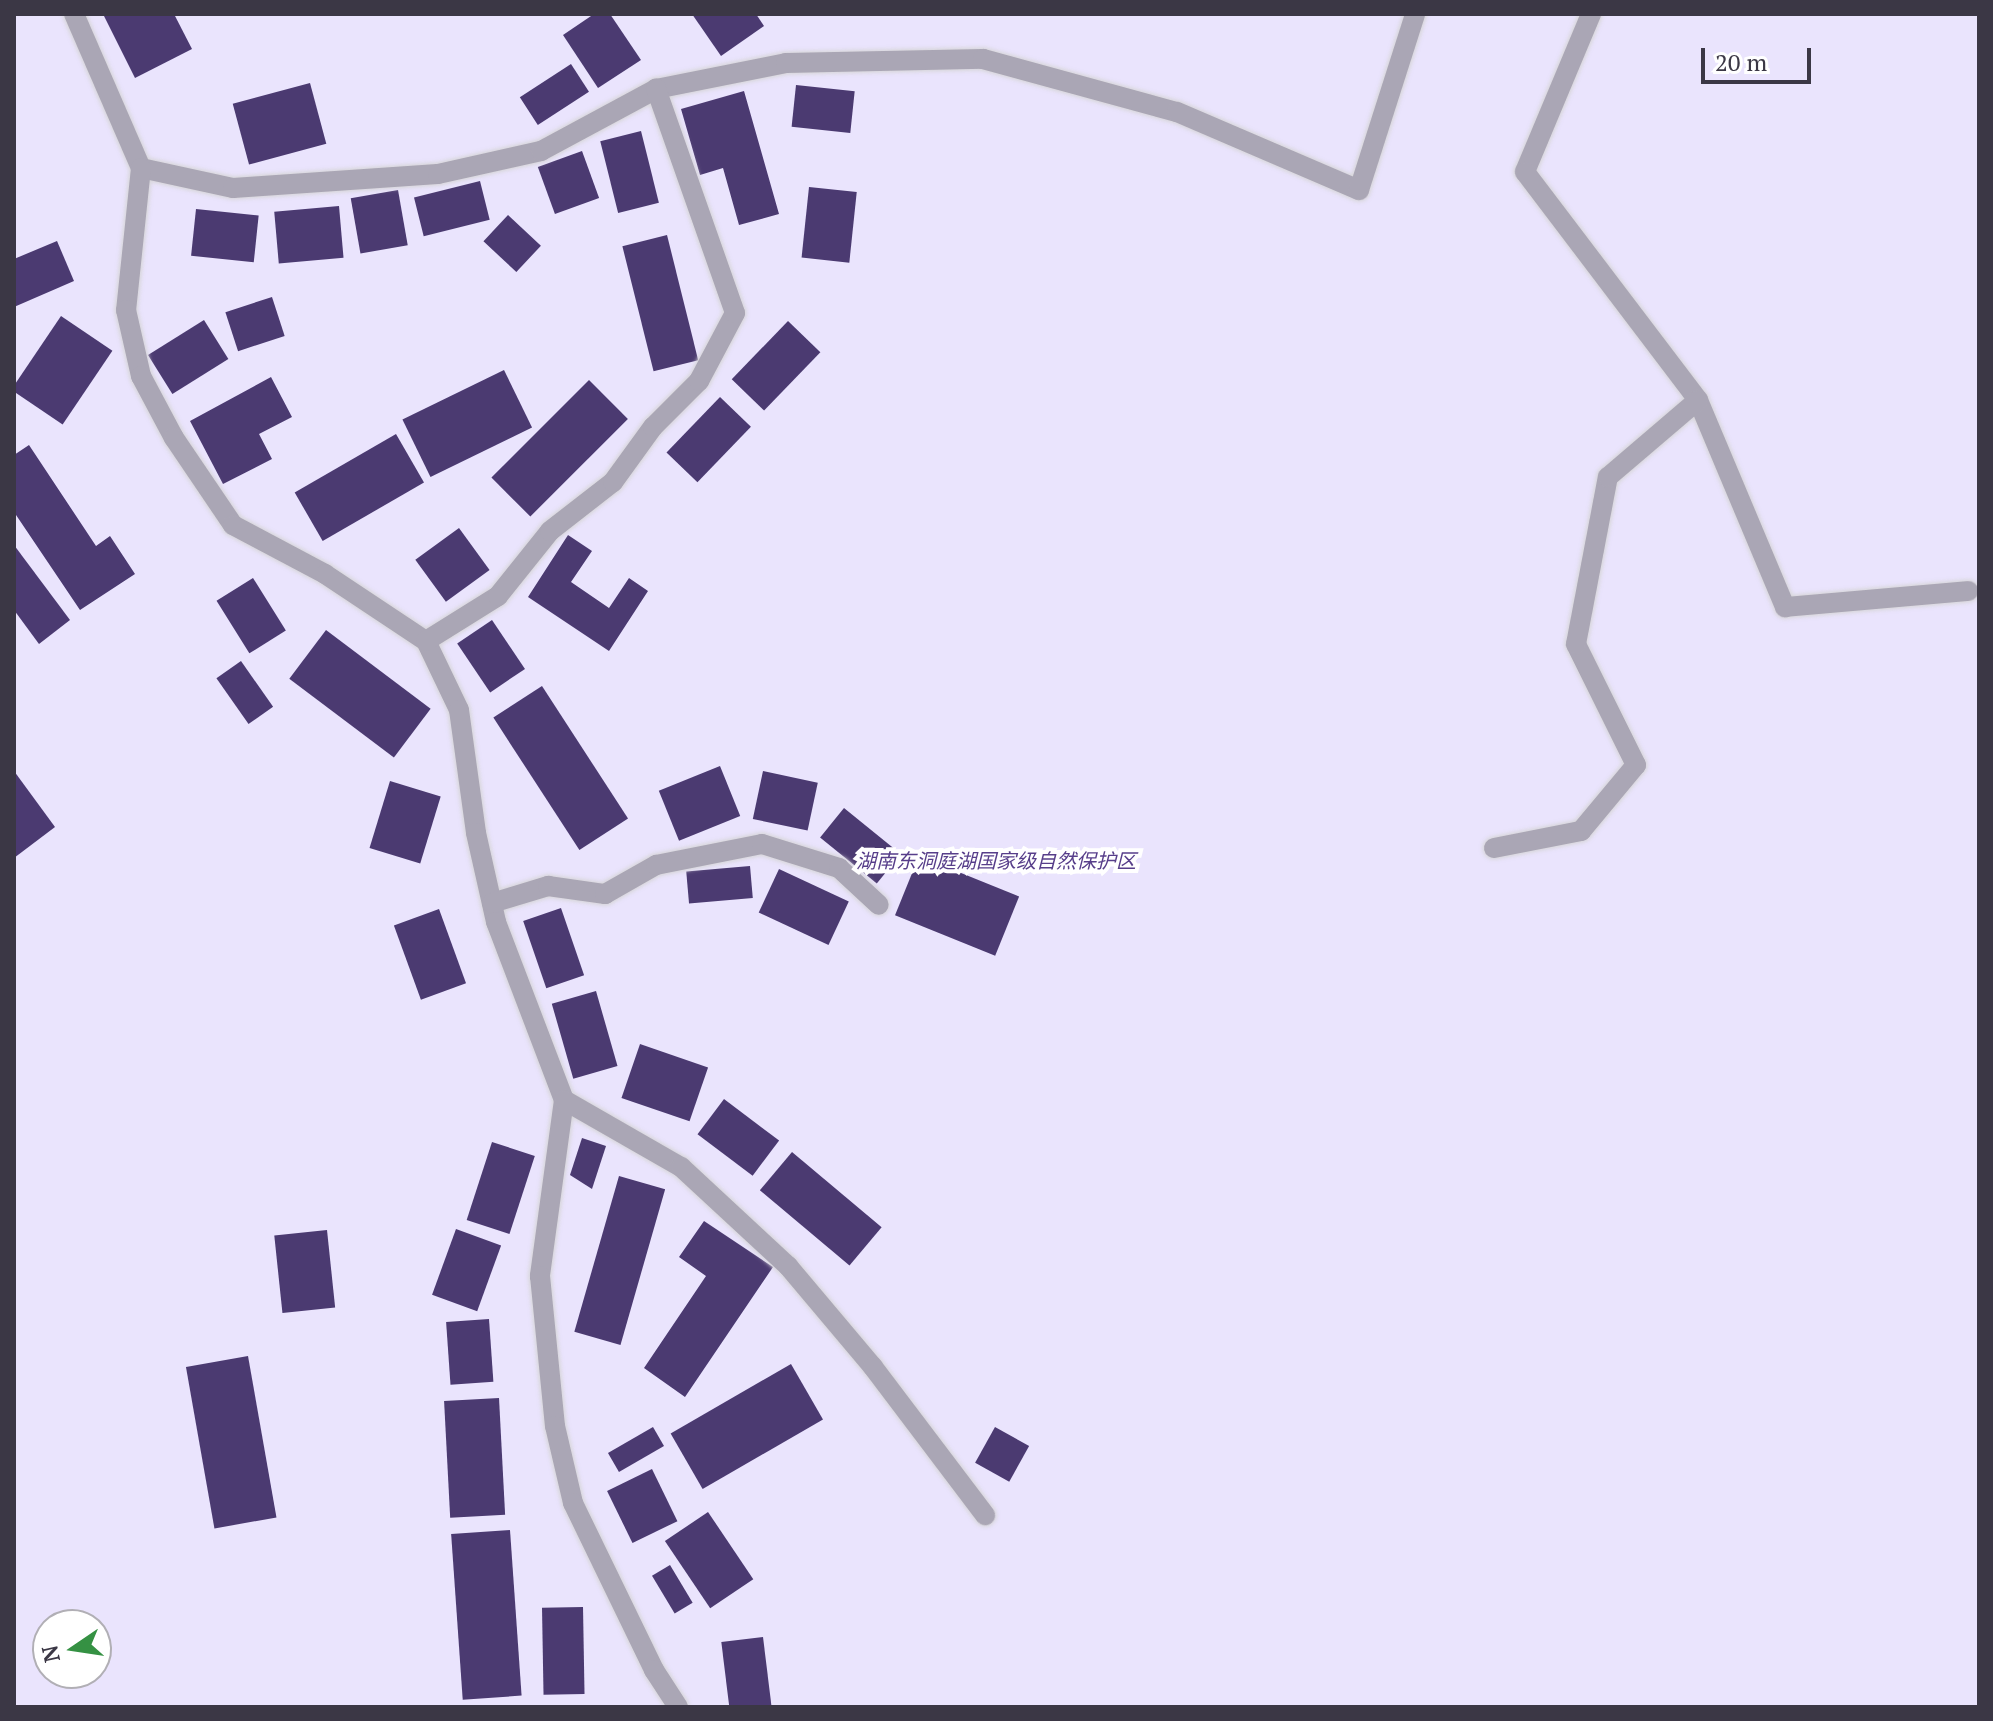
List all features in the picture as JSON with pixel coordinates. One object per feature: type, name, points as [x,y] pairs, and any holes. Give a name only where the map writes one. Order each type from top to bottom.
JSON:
[{"type":"street","points":[[74,14],[141,168],[126,310],[141,376],[189,464],[233,525],[325,574],[426,641],[459,710],[476,833],[492,903],[564,1100],[540,1276],[555,1426],[573,1503],[654,1670],[678,1707]]},
{"type":"street","points":[[141,168],[233,188],[438,174],[541,151],[656,89],[786,63],[983,59],[1177,112],[1359,190],[1415,14]]},
{"type":"street","points":[[1591,14],[1525,172],[1698,400],[1785,607],[1968,591]]},
{"type":"street","points":[[426,641],[498,596],[550,531],[613,482],[653,427],[699,381],[735,313],[656,89]]},
{"type":"street","points":[[1494,848],[1581,831],[1636,765],[1576,644],[1608,477],[1698,400]]},
{"type":"street","points":[[492,903],[548,886],[605,894],[656,865],[762,844],[839,868],[879,905]]},
{"type":"street","points":[[564,1100],[681,1167],[788,1266],[873,1367],[985,1515]]},
{"type":"green space","name":"湖南东洞庭湖国家级自然保护区","points":[[14,14],[1979,14],[1979,1707],[14,1707]]},
{"type":"building","points":[[103,14],[174,14],[192,49],[135,78]]},
{"type":"building","points":[[594,14],[610,14],[641,60],[598,88],[563,35]]},
{"type":"building","points":[[692,14],[756,14],[764,26],[721,56]]},
{"type":"building","points":[[571,64],[589,92],[538,125],[520,97]]},
{"type":"building","points":[[310,83],[326,144],[249,165],[233,104]]},
{"type":"building","points":[[796,85],[855,91],[850,133],[792,127]]},
{"type":"building","points":[[744,91],[779,214],[739,225],[723,168],[700,175],[681,109]]},
{"type":"building","points":[[641,131],[659,203],[618,213],[600,141]]},
{"type":"building","points":[[582,151],[599,198],[555,214],[538,167]]},
{"type":"building","points":[[480,181],[490,220],[424,236],[414,197]]},
{"type":"building","points":[[809,187],[857,192],[849,263],[802,258]]},
{"type":"building","points":[[398,190],[408,245],[360,253],[351,198]]},
{"type":"building","points":[[339,206],[344,258],[279,263],[274,212]]},
{"type":"building","points":[[196,209],[259,216],[254,262],[191,256]]},
{"type":"building","points":[[508,215],[541,246],[516,272],[483,241]]},
{"type":"building","points":[[667,235],[698,360],[654,371],[622,246]]},
{"type":"building","points":[[57,241],[74,281],[14,307],[14,259]]},
{"type":"building","points":[[272,297],[285,336],[238,351],[225,312]]},
{"type":"building","points":[[61,316],[112,351],[63,424],[14,392],[14,386]]},
{"type":"building","points":[[204,320],[228,359],[172,394],[148,355]]},
{"type":"building","points":[[788,321],[820,352],[764,411],[732,379]]},
{"type":"building","points":[[504,370],[532,428],[430,477],[402,420]]},
{"type":"building","points":[[271,377],[292,417],[259,434],[272,459],[223,484],[190,421]]},
{"type":"building","points":[[589,380],[628,419],[530,516],[491,478]]},
{"type":"building","points":[[720,397],[751,427],[697,482],[667,452]]},
{"type":"building","points":[[396,434],[424,482],[323,541],[295,492]]},
{"type":"building","points":[[29,445],[96,546],[110,536],[135,574],[80,610],[14,512],[14,455]]},
{"type":"building","points":[[459,528],[490,570],[446,602],[415,560]]},
{"type":"building","points":[[568,535],[592,551],[571,582],[609,608],[629,578],[648,591],[609,651],[528,597]]},
{"type":"building","points":[[14,545],[70,620],[39,644],[14,610]]},
{"type":"building","points":[[253,578],[286,631],[249,653],[217,601]]},
{"type":"building","points":[[492,620],[525,669],[490,692],[457,643]]},
{"type":"building","points":[[326,630],[431,709],[394,758],[289,679]]},
{"type":"building","points":[[241,661],[273,707],[249,724],[216,678]]},
{"type":"building","points":[[542,686],[628,819],[579,850],[493,718]]},
{"type":"building","points":[[720,766],[740,816],[679,841],[659,791]]},
{"type":"building","points":[[14,771],[55,827],[14,858]]},
{"type":"building","points":[[763,771],[818,783],[808,831],[753,819]]},
{"type":"building","points":[[390,781],[441,796],[420,863],[370,848]]},
{"type":"building","points":[[844,808],[901,854],[877,883],[820,838]]},
{"type":"building","points":[[919,856],[1019,896],[995,956],[895,915]]},
{"type":"building","points":[[750,866],[753,898],[689,903],[686,872]]},
{"type":"building","points":[[779,869],[849,902],[829,945],[759,913]]},
{"type":"building","points":[[561,908],[584,975],[546,988],[523,921]]},
{"type":"building","points":[[439,909],[466,983],[421,1000],[394,925]]},
{"type":"building","points":[[596,991],[617,1066],[573,1079],[552,1004]]},
{"type":"building","points":[[640,1044],[708,1067],[690,1121],[621,1098]]},
{"type":"building","points":[[724,1099],[779,1141],[753,1176],[698,1134]]},
{"type":"building","points":[[582,1138],[606,1146],[592,1189],[570,1175]]},
{"type":"building","points":[[492,1142],[535,1156],[509,1234],[467,1220]]},
{"type":"building","points":[[792,1152],[882,1227],[849,1266],[760,1190]]},
{"type":"building","points":[[619,1176],[665,1189],[620,1345],[574,1332]]},
{"type":"building","points":[[704,1221],[773,1267],[685,1397],[644,1368],[706,1276],[679,1257]]},
{"type":"building","points":[[456,1229],[501,1245],[477,1311],[432,1295]]},
{"type":"building","points":[[327,1230],[335,1308],[282,1313],[274,1236]]},
{"type":"building","points":[[489,1319],[493,1382],[450,1385],[446,1322]]},
{"type":"building","points":[[248,1356],[276,1518],[214,1528],[186,1367]]},
{"type":"building","points":[[791,1364],[823,1419],[703,1489],[671,1434]]},
{"type":"building","points":[[499,1398],[505,1515],[450,1518],[444,1401]]},
{"type":"building","points":[[653,1427],[664,1446],[619,1472],[608,1453]]},
{"type":"building","points":[[995,1427],[1029,1446],[1009,1482],[975,1463]]},
{"type":"building","points":[[652,1469],[677,1521],[632,1543],[607,1491]]},
{"type":"building","points":[[708,1512],[753,1579],[710,1608],[665,1541]]},
{"type":"building","points":[[510,1530],[522,1696],[463,1700],[451,1534]]},
{"type":"building","points":[[670,1565],[693,1603],[675,1614],[652,1576]]},
{"type":"building","points":[[583,1607],[585,1694],[544,1695],[542,1608]]},
{"type":"building","points":[[763,1637],[772,1707],[729,1707],[721,1642]]}]
